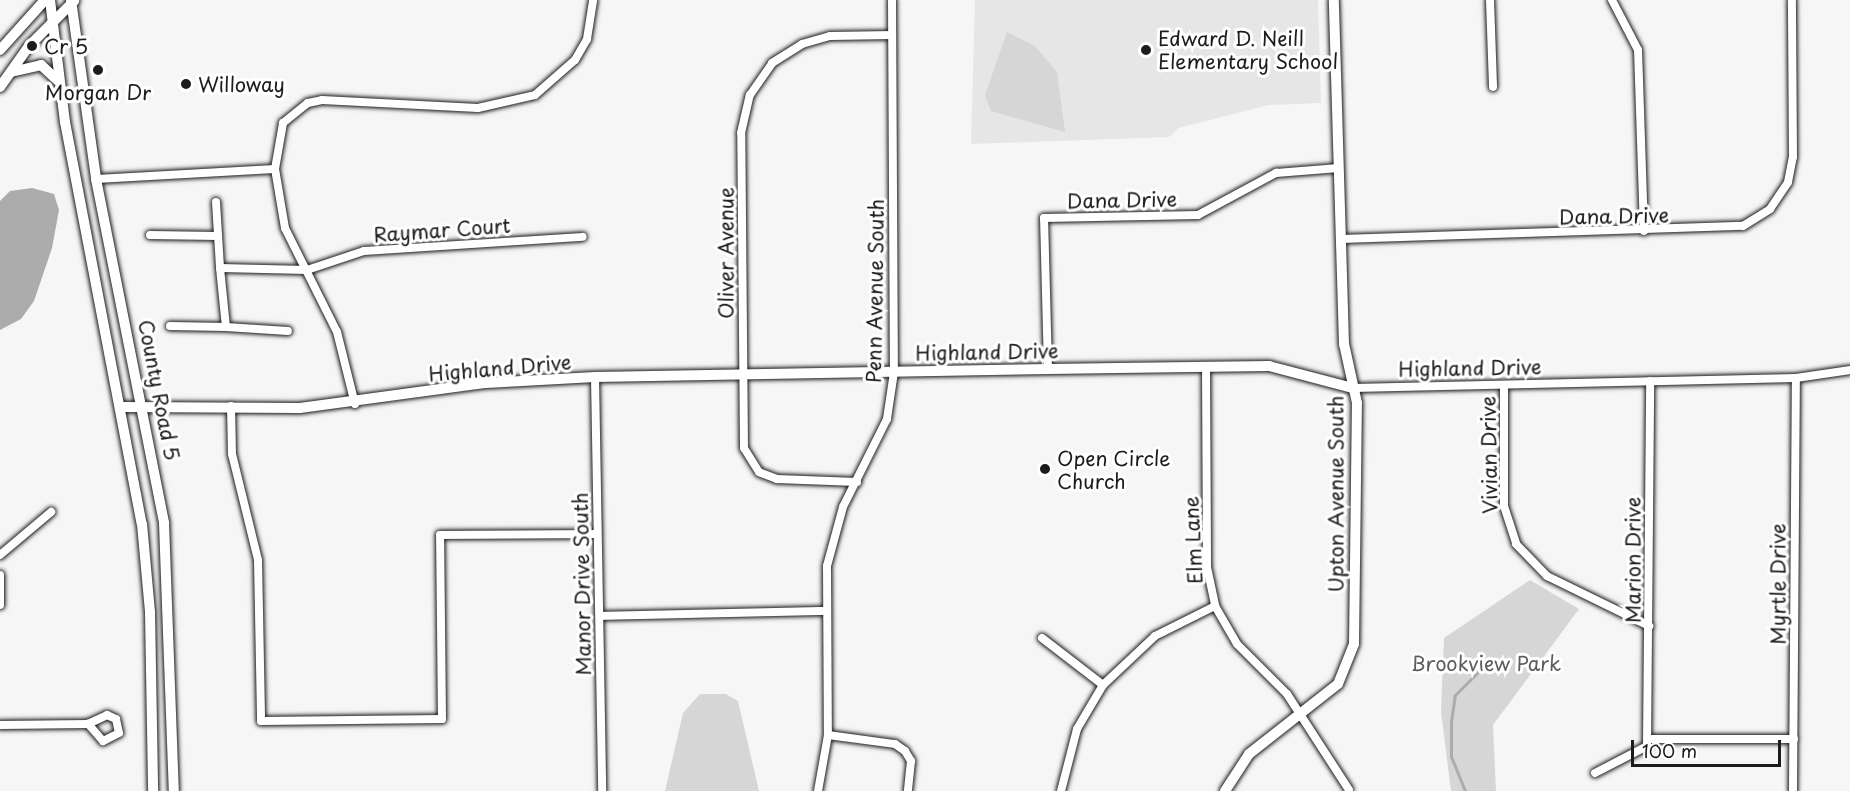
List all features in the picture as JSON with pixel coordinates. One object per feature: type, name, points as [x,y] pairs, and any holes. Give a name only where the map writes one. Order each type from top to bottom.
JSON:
[{"type":"street","points":[[0,50],[45,0]]},
{"type":"street","name":"County Road 5","points":[[50,0],[60,84],[123,407],[148,568],[153,791]]},
{"type":"street","points":[[355,404],[337,332],[285,228],[275,170],[283,123],[308,103],[372,100],[478,108],[535,95],[575,60],[587,39],[593,0]]},
{"type":"street","name":"Penn Avenue South","points":[[818,791],[828,735],[827,611],[832,534],[886,420],[894,372],[892,0]]},
{"type":"street","name":"Upton Avenue South","points":[[1225,791],[1249,754],[1302,716],[1338,684],[1354,644],[1353,388],[1344,344],[1334,0]]},
{"type":"street","points":[[1490,0],[1492,87]]},
{"type":"street","points":[[1611,0],[1622,11],[1638,50],[1644,231]]},
{"type":"street","name":"Dana Drive","points":[[1341,240],[1743,226],[1770,208],[1788,182],[1792,0]]},
{"type":"street","points":[[0,87],[52,20],[72,1]]},
{"type":"street","name":"County Road 5","points":[[72,1],[96,179],[144,404],[169,566],[174,791]]},
{"type":"street","name":"Oliver Avenue","points":[[857,482],[777,479],[759,472],[744,448],[741,133],[750,95],[772,63],[802,44],[830,36],[892,34]]},
{"type":"street","points":[[8,74],[22,65],[41,65],[60,84]]},
{"type":"street","name":"Dana Drive","points":[[1048,369],[1044,218],[1198,215],[1276,173],[1339,168]]},
{"type":"street","points":[[96,179],[275,170]]},
{"type":"street","points":[[216,202],[226,327]]},
{"type":"street","points":[[150,235],[218,236]]},
{"type":"street","name":"Raymar Court","points":[[220,268],[307,270],[364,251],[583,237]]},
{"type":"street","points":[[170,326],[288,331]]},
{"type":"street","name":"Highland Drive","points":[[123,407],[144,404],[355,404],[486,383],[595,377],[1269,366],[1353,388],[1796,378],[1850,370]]},
{"type":"street","name":"Elm Lane","points":[[1206,367],[1208,567],[1215,606],[1237,644],[1302,716],[1349,790]]},
{"type":"street","name":"Manor Drive South","points":[[595,377],[602,791]]},
{"type":"street","name":"Myrtle Drive","points":[[1794,791],[1796,378]]},
{"type":"street","name":"Marion Drive","points":[[1648,739],[1650,381]]},
{"type":"street","name":"Vivian Drive","points":[[1504,385],[1504,506],[1516,544],[1547,576],[1649,626]]},
{"type":"street","points":[[231,405],[232,454],[258,560],[261,721],[442,719],[440,535],[597,534]]},
{"type":"street","points":[[0,555],[51,512]]},
{"type":"street","points":[[0,575],[0,605]]},
{"type":"street","points":[[1061,791],[1077,729],[1104,685],[1155,636],[1215,606]]},
{"type":"street","points":[[600,616],[827,611]]},
{"type":"street","points":[[1042,638],[1104,685]]},
{"type":"street","points":[[0,725],[88,724]]},
{"type":"street","points":[[828,735],[894,744],[905,751],[910,761],[908,791]]},
{"type":"street","points":[[1595,773],[1647,746],[1648,739],[1794,740]]},
{"type":"shaded area","name":"Edward D. Neill Elementary School","points":[[975,0],[1318,0],[1321,103],[1269,105],[1178,128],[1169,137],[971,144]]},
{"type":"shaded area","points":[[32,188],[54,194],[59,210],[52,248],[34,301],[21,319],[0,330],[0,201],[10,191]]},
{"type":"green space","points":[[1007,32],[1035,46],[1057,72],[1065,132],[991,111],[985,95]]},
{"type":"green space","name":"Brookview Park","points":[[1530,580],[1579,609],[1493,725],[1496,791],[1451,791],[1441,712],[1444,638]]},
{"type":"green space","points":[[700,694],[726,694],[738,701],[759,791],[665,791],[683,713]]},
{"type":"waterway","points":[[1465,791],[1451,757],[1451,722],[1455,695],[1480,670]]},
{"type":"place","name":"Cr 5","points":[[32,46]]},
{"type":"place","name":"Edward D. Neill Elementary School","points":[[1146,50]]},
{"type":"place","name":"Morgan Dr","points":[[98,70]]},
{"type":"place","name":"Willoway","points":[[186,84]]},
{"type":"place","name":"Open Circle Church","points":[[1045,469]]}]
